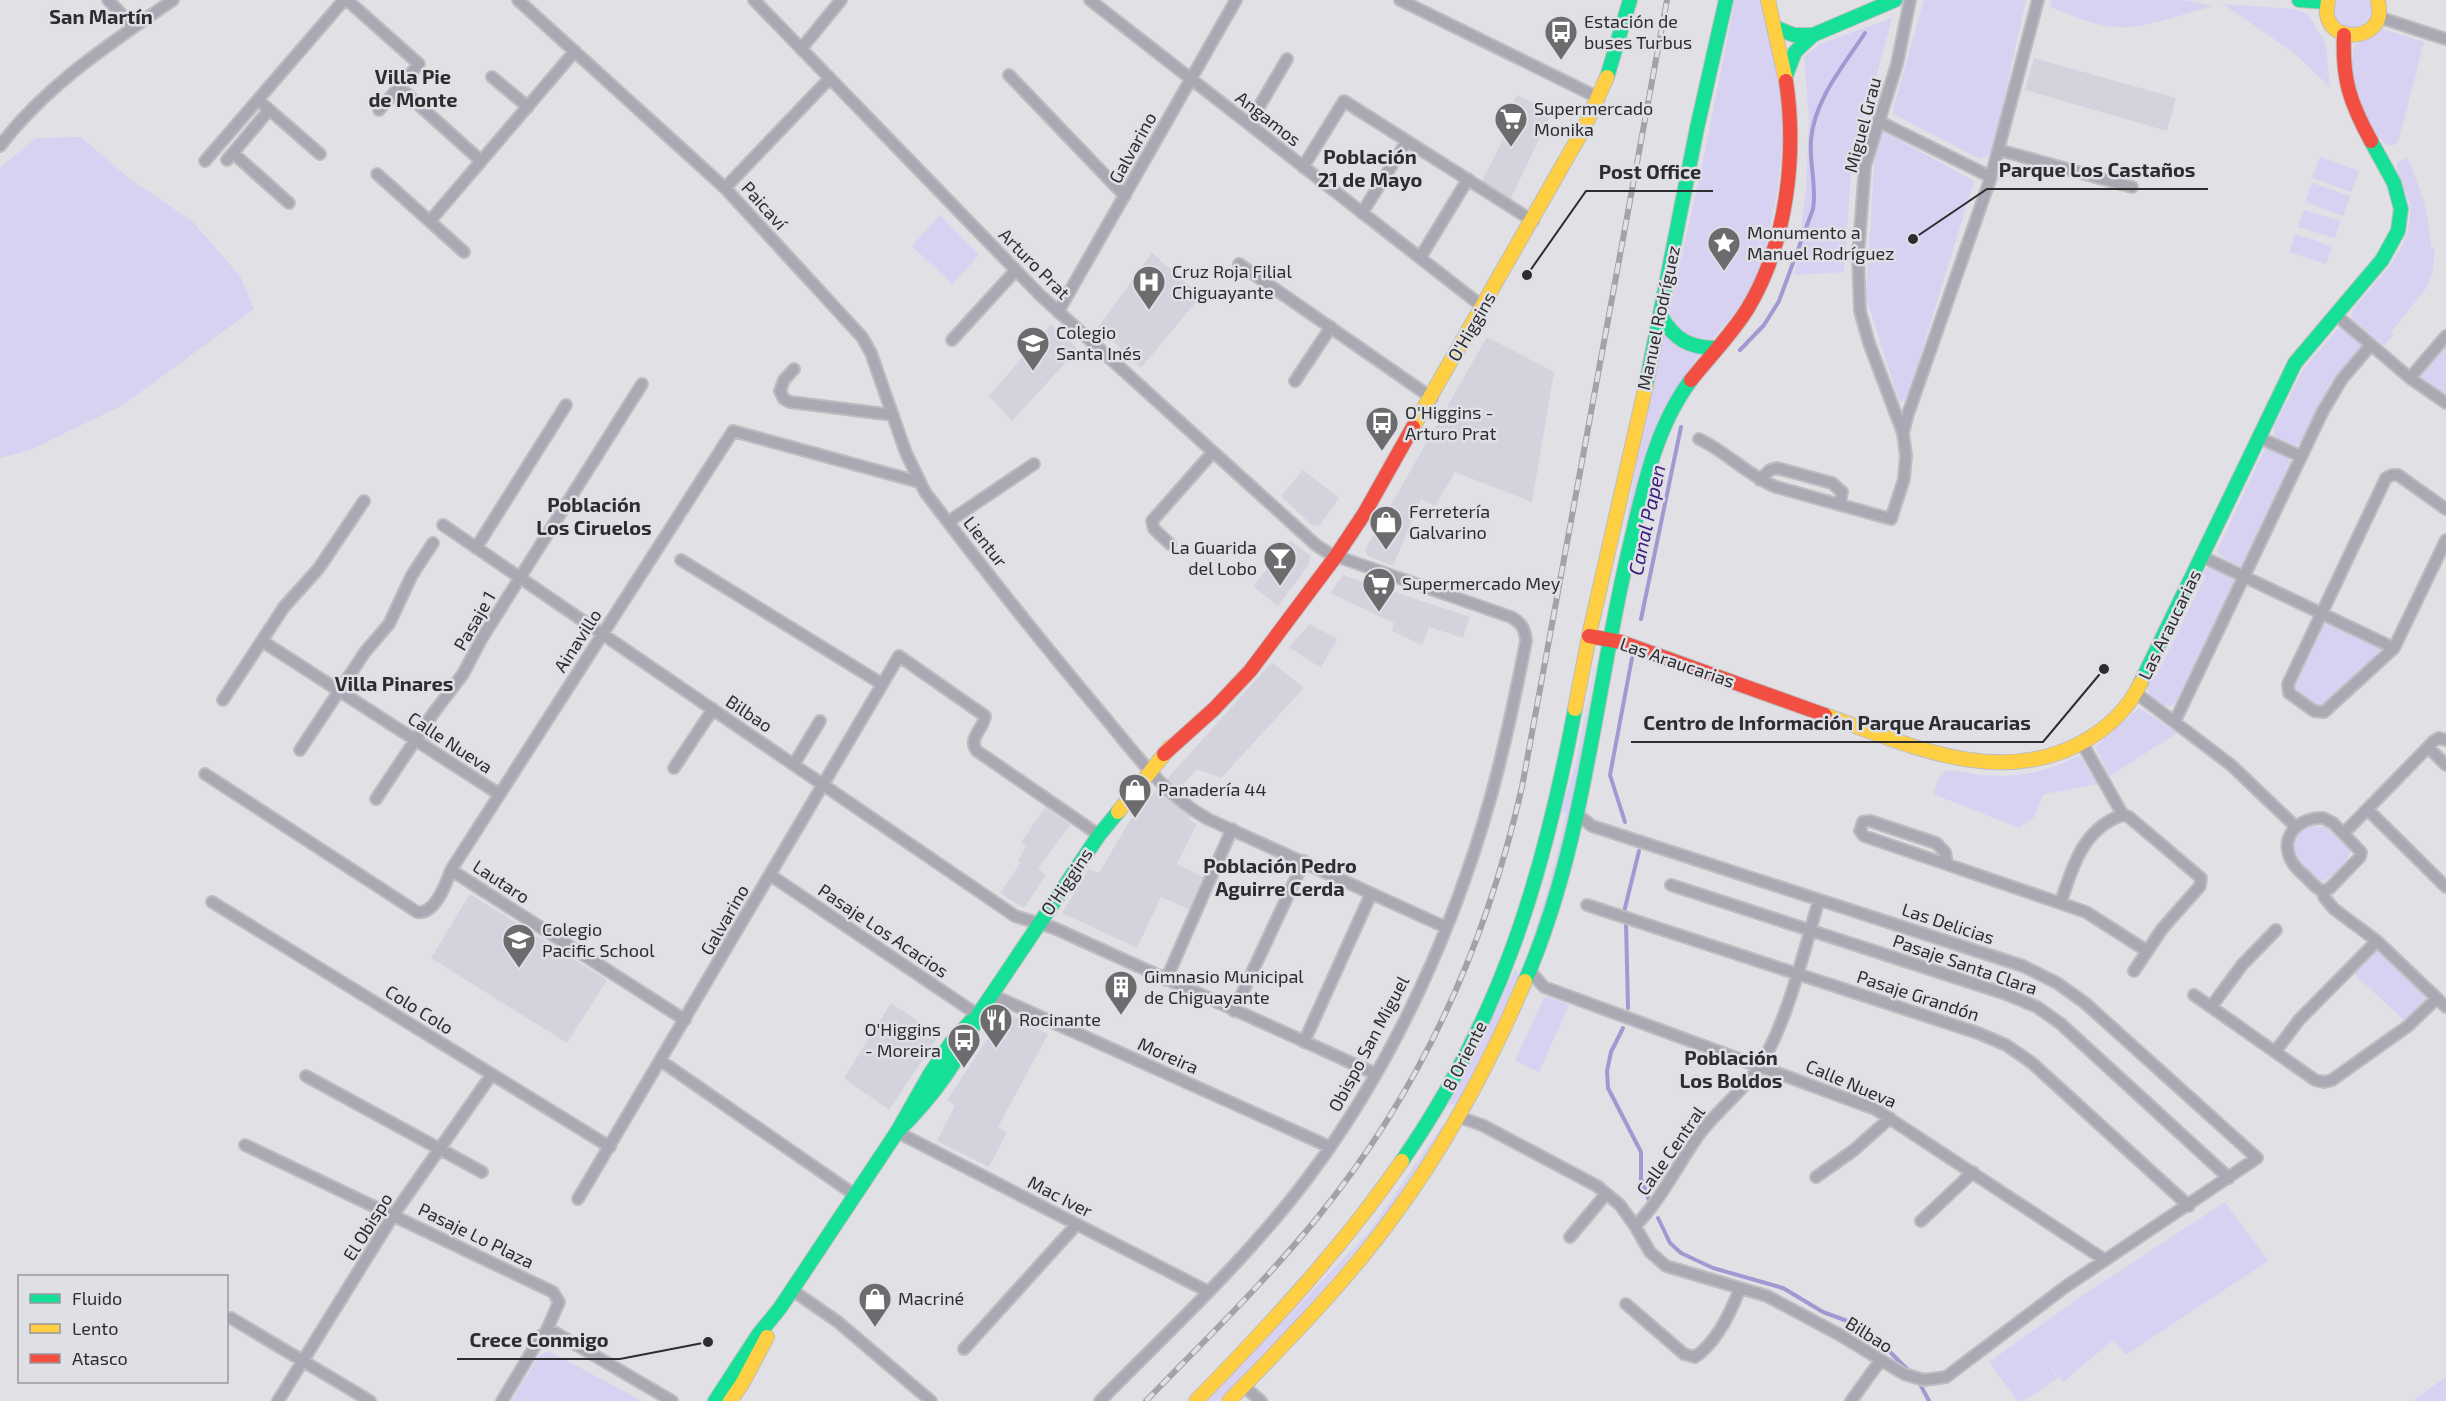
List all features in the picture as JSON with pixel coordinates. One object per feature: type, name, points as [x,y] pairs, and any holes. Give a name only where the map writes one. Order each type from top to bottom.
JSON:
[{"type":"main road","name":"O'Higgins","points":[[715,1401],[855,1196],[957,1036],[978,1015],[1099,835],[1164,754],[1236,687],[1262,656],[1276,633],[1336,556],[1364,514],[1533,221],[1599,98],[1622,37],[1630,0]]},
{"type":"main road","name":"Manuel Rodríguez","points":[[1589,636],[1661,316],[1696,133],[1726,0]]},
{"type":"main road","name":"Manuel Rodríguez","points":[[1610,640],[1649,471],[1663,426],[1687,383],[1735,326],[1758,291],[1776,237],[1786,188],[1790,147],[1786,75],[1768,0]]},
{"type":"main road","points":[[1786,75],[1795,52],[1813,35],[1895,0]]},
{"type":"main road","points":[[2299,0],[2327,1],[2326,12],[2329,22],[2344,35],[2354,36],[2367,32],[2379,17],[2378,0]]},
{"type":"main road","points":[[1774,27],[1794,35],[1813,35]]},
{"type":"main road","name":"Las Araucarias","points":[[1589,636],[1610,640],[1955,760],[1993,765],[2043,758],[2082,743],[2112,722],[2136,693],[2295,363],[2388,252],[2398,231],[2402,209],[2394,183],[2384,160],[2350,99],[2344,69],[2344,35]]},
{"type":"main road","points":[[1661,316],[1667,328],[1680,342],[1697,348],[1716,348]]},
{"type":"main road","name":"8 Oriente","points":[[1196,1401],[1337,1250],[1393,1177],[1428,1123],[1477,1034],[1516,941],[1534,889],[1552,822],[1589,636]]},
{"type":"main road","name":"8 Oriente","points":[[1229,1401],[1331,1292],[1375,1240],[1418,1181],[1459,1117],[1496,1048],[1530,971],[1563,872],[1577,814],[1610,640]]},
{"type":"main road","points":[[1516,941],[1520,958],[1530,971]]},
{"type":"main road","points":[[1428,1123],[1443,1117],[1459,1117]]},
{"type":"main road","name":"O'Higgins","points":[[730,1401],[780,1308]]},
{"type":"street","points":[[108,0],[134,27]]},
{"type":"street","points":[[0,146],[24,117],[55,88],[172,0]]},
{"type":"street","points":[[205,160],[346,0],[419,64],[379,110]]},
{"type":"street","name":"Paicaví","points":[[518,0],[725,188],[862,337],[872,353],[919,482]]},
{"type":"street","name":"Arturo Prat","points":[[754,0],[1058,312],[1309,539],[1336,556],[1511,617],[1522,626]]},
{"type":"street","points":[[801,49],[841,0]]},
{"type":"street","name":"Angamos","points":[[1090,0],[1483,307]]},
{"type":"street","name":"Galvarino","points":[[1058,312],[1236,0]]},
{"type":"street","points":[[1400,0],[1599,98]]},
{"type":"street","name":"Miguel Grau","points":[[1903,433],[1869,343],[1859,297],[1858,257],[1864,177],[1878,121],[1897,64],[1910,0]]},
{"type":"street","points":[[1699,439],[1721,451],[1760,480],[1891,519],[1904,478],[1906,456],[1903,433],[1991,177],[2037,0]]},
{"type":"street","points":[[2379,17],[2446,39]]},
{"type":"street","points":[[430,221],[575,51]]},
{"type":"street","points":[[1249,124],[1287,59]]},
{"type":"street","points":[[1009,75],[1125,196]]},
{"type":"street","points":[[492,77],[528,107]]},
{"type":"street","points":[[725,188],[830,78]]},
{"type":"street","points":[[399,87],[481,161]]},
{"type":"street","points":[[258,100],[320,154]]},
{"type":"street","points":[[1304,167],[1344,101],[1533,221]]},
{"type":"street","points":[[269,110],[230,156],[289,202]]},
{"type":"street","points":[[1878,121],[1991,177]]},
{"type":"street","points":[[1362,213],[1407,141]]},
{"type":"street","points":[[1999,150],[2132,187]]},
{"type":"street","points":[[377,174],[464,252]]},
{"type":"street","points":[[1420,258],[1468,179]]},
{"type":"street","points":[[1239,264],[1432,398]]},
{"type":"street","points":[[952,340],[1016,270]]},
{"type":"street","points":[[2336,315],[2410,378],[2446,403]]},
{"type":"street","points":[[1295,381],[1331,327]]},
{"type":"street","points":[[2410,378],[2446,336]]},
{"type":"street","points":[[2175,721],[2300,456],[2337,387],[2371,345]]},
{"type":"street","points":[[794,369],[784,380],[780,391],[784,399],[789,402],[893,415]]},
{"type":"street","name":"Pasaje 1","points":[[376,799],[468,666],[482,638],[642,384]]},
{"type":"street","points":[[476,548],[566,405]]},
{"type":"street","name":"Ainavillo","points":[[205,774],[417,912],[424,913],[446,884],[451,870],[499,794],[733,431],[919,482]]},
{"type":"street","points":[[2260,438],[2300,456]]},
{"type":"street","points":[[1170,544],[1154,529],[1152,521],[1213,452]]},
{"type":"street","points":[[948,522],[1034,464]]},
{"type":"street","points":[[1760,480],[1770,470],[1777,468],[1832,483],[1842,492],[1840,505]]},
{"type":"street","points":[[2446,509],[2398,476],[2392,475],[2386,478],[2287,687],[2289,693],[2314,711],[2321,713],[2394,648],[2446,540]]},
{"type":"street","name":"Lientur","points":[[919,482],[1075,682],[1149,771],[1191,808],[1208,819],[1445,927]]},
{"type":"street","points":[[223,700],[284,607],[319,568],[364,501]]},
{"type":"street","name":"Bilbao","points":[[443,525],[1015,916],[1053,928],[1376,1074]]},
{"type":"street","points":[[300,750],[365,652],[389,624],[412,575],[433,543]]},
{"type":"street","points":[[2203,557],[2394,648]]},
{"type":"street","points":[[681,560],[882,684]]},
{"type":"street","name":"Obispo San Miguel","points":[[1100,1401],[1267,1228],[1330,1147],[1376,1074],[1421,984],[1483,824],[1499,768],[1526,641],[1522,626]]},
{"type":"street","name":"Calle Nueva","points":[[262,641],[499,794]]},
{"type":"street","name":"Galvarino","points":[[578,1199],[899,656],[985,716],[985,721],[973,740],[977,751],[1099,835]]},
{"type":"street","points":[[2136,693],[2231,765],[2295,826]]},
{"type":"street","points":[[674,768],[713,709]]},
{"type":"street","points":[[794,764],[820,721]]},
{"type":"street","points":[[2344,833],[2428,747],[2439,738],[2446,740]]},
{"type":"street","points":[[2082,743],[2123,815],[2198,875],[2201,882],[2198,890],[2176,912],[2134,971]]},
{"type":"street","points":[[2428,747],[2446,765]]},
{"type":"street","points":[[2367,809],[2446,887]]},
{"type":"street","name":"Las Delicias","points":[[1577,814],[1592,826],[2023,966],[2057,983],[2085,1003],[2257,1158]]},
{"type":"street","points":[[2061,902],[2073,864],[2085,843],[2101,827],[2123,815]]},
{"type":"street","points":[[2323,819],[2333,823],[2344,833],[2360,849],[2361,855],[2330,888],[2324,891],[2317,888],[2290,858],[2288,840],[2295,826],[2307,820],[2323,819]]},
{"type":"street","points":[[1947,863],[1945,852],[1936,843],[1870,821],[1860,825],[1860,831],[1864,836],[2086,912],[2147,951]]},
{"type":"street","points":[[1166,980],[1232,829]]},
{"type":"street","points":[[1234,1011],[1304,861]]},
{"type":"street","name":"Lautaro","points":[[451,870],[685,1020]]},
{"type":"street","name":"Pasaje Los Acacios","points":[[770,875],[978,1015]]},
{"type":"street","name":"Pasaje Santa Clara","points":[[1671,885],[2006,994],[2037,1007],[2061,1024],[2229,1178]]},
{"type":"street","points":[[2324,891],[2324,897],[2334,909],[2377,941],[2446,1007]]},
{"type":"street","points":[[1304,1042],[1371,894]]},
{"type":"street","name":"Calle Central","points":[[1635,1226],[1656,1202],[1707,1124],[1760,1066],[1778,1031],[1819,900]]},
{"type":"street","name":"Colo Colo","points":[[212,902],[610,1146]]},
{"type":"street","name":"Pasaje Grandón","points":[[1587,905],[1978,1033],[2017,1051],[2189,1206]]},
{"type":"street","points":[[2211,1007],[2242,964],[2276,930]]},
{"type":"street","points":[[2275,1052],[2299,1020],[2377,941]]},
{"type":"street","name":"Calle Nueva","points":[[1530,971],[1544,987],[1856,1101],[1890,1118],[2105,1260]]},
{"type":"street","name":"Moreira","points":[[992,994],[1330,1147]]},
{"type":"street","points":[[2193,995],[2315,1080],[2328,1082],[2408,1026],[2437,998]]},
{"type":"street","points":[[661,1061],[855,1196]]},
{"type":"street","name":"El Obispo","points":[[278,1401],[394,1214],[492,1074]]},
{"type":"street","points":[[306,1076],[482,1172]]},
{"type":"street","name":"Bilbao","points":[[1459,1117],[1509,1138],[1586,1180],[1606,1194],[1620,1205],[1650,1252],[1666,1266],[1776,1301],[1840,1335],[1895,1370],[1924,1380],[1946,1377],[2105,1260],[2189,1206],[2257,1158]]},
{"type":"street","points":[[1816,1177],[1854,1150],[1890,1118]]},
{"type":"street","name":"Mac Iver","points":[[897,1132],[1207,1291]]},
{"type":"street","name":"Pasaje Lo Plaza","points":[[245,1145],[554,1292],[559,1302],[546,1332],[539,1339],[502,1401]]},
{"type":"street","points":[[1921,1221],[1973,1172]]},
{"type":"street","points":[[1570,1237],[1606,1194]]},
{"type":"street","points":[[964,1350],[1077,1224]]},
{"type":"street","points":[[1626,1304],[1691,1358],[1698,1355],[1714,1337],[1729,1313],[1740,1288]]},
{"type":"street","points":[[792,1290],[852,1333],[931,1401]]},
{"type":"street","points":[[231,1317],[370,1401]]},
{"type":"street","points":[[546,1332],[556,1333],[672,1401]]},
{"type":"street","points":[[1851,1401],[1880,1361]]},
{"type":"street","points":[[1243,1386],[1261,1401]]},
{"type":"shaded area","points":[[1735,0],[1762,0],[1780,94],[1783,145],[1777,193],[1765,253],[1747,298],[1695,361],[1625,530],[1640,443],[1703,161]]},
{"type":"shaded area","points":[[1924,0],[2026,0],[1992,153],[1980,159],[1892,113]]},
{"type":"shaded area","points":[[2051,0],[2183,0],[2213,6],[2151,23],[2131,27],[2111,27],[2050,7]]},
{"type":"shaded area","points":[[2335,0],[2369,0],[2370,16],[2364,23],[2350,29],[2335,19]]},
{"type":"shaded area","points":[[2223,4],[2295,9],[2309,15],[2326,44],[2330,87],[2294,53]]},
{"type":"shaded area","points":[[1892,18],[1868,107],[1853,143],[1844,272],[1795,275],[1806,189],[1809,118],[1804,57],[1820,44]]},
{"type":"shaded area","points":[[2383,29],[2424,42],[2398,143],[2392,145],[2379,137],[2363,111],[2352,72],[2355,45]]},
{"type":"shaded area","points":[[2034,58],[2176,98],[2167,131],[2025,90]]},
{"type":"shaded area","points":[[1517,95],[1552,112],[1510,200],[1481,183],[1508,130],[1501,126]]},
{"type":"shaded area","points":[[1881,130],[1974,181],[1907,400],[1899,401],[1866,297],[1875,152]]},
{"type":"shaded area","points":[[81,137],[126,176],[193,222],[240,276],[254,309],[123,405],[30,450],[0,458],[0,168],[36,138]]},
{"type":"shaded area","points":[[2320,157],[2359,171],[2351,192],[2312,178]]},
{"type":"shaded area","points":[[2407,158],[2424,201],[2431,247],[2435,247],[2433,270],[2427,287],[2391,332],[2393,335],[2384,346],[2353,320],[2351,315],[2354,308],[2392,262],[2406,236],[2410,207],[2397,167],[2398,162]]},
{"type":"shaded area","points":[[2312,183],[2350,196],[2343,216],[2305,202]]},
{"type":"shaded area","points":[[2304,210],[2340,221],[2335,238],[2298,227]]},
{"type":"shaded area","points":[[940,215],[979,255],[952,284],[912,246]]},
{"type":"shaded area","points":[[2295,234],[2332,246],[2326,264],[2289,252]]},
{"type":"shaded area","name":"Cruz Roja Filial Chiguayante","points":[[1152,253],[1201,296],[1141,368],[1098,327]]},
{"type":"shaded area","name":"Colegio Santa Inés","points":[[1051,324],[1078,349],[1012,421],[989,396]]},
{"type":"shaded area","points":[[2340,326],[2362,345],[2331,383],[2299,444],[2294,446],[2284,443],[2274,436],[2274,427],[2304,368]]},
{"type":"shaded area","points":[[1487,337],[1554,372],[1532,502],[1455,472],[1435,506],[1421,499],[1393,566],[1368,556],[1365,550]]},
{"type":"shaded area","points":[[2446,345],[2446,396],[2421,376]]},
{"type":"shaded area","points":[[2265,448],[2287,456],[2291,463],[2244,566],[2241,567],[2221,557],[2217,551]]},
{"type":"shaded area","points":[[1303,470],[1339,498],[1320,525],[1313,526],[1281,496]]},
{"type":"shaded area","points":[[1290,541],[1310,555],[1310,563],[1278,606],[1253,586]]},
{"type":"shaded area","points":[[2208,567],[2234,578],[2236,582],[2180,698],[2171,706],[2164,705],[2151,696],[2147,689],[2150,676],[2155,678],[2206,575],[2202,573]]},
{"type":"shaded area","points":[[1343,575],[1470,617],[1463,638],[1429,627],[1422,645],[1392,631],[1394,623],[1330,593]]},
{"type":"shaded area","points":[[2325,622],[2387,650],[2323,706],[2315,705],[2295,689],[2295,682]]},
{"type":"shaded area","points":[[1310,624],[1337,639],[1321,668],[1289,647]]},
{"type":"shaded area","points":[[1596,661],[1576,785],[1554,882],[1528,952],[1558,849],[1566,813],[1561,811],[1575,767]]},
{"type":"shaded area","points":[[1272,662],[1304,688],[1221,778],[1197,769],[1179,789],[1167,779]]},
{"type":"shaded area","points":[[2139,708],[2177,733],[2110,776],[2095,747]]},
{"type":"shaded area","points":[[2078,756],[2098,784],[2044,794],[2034,817],[2019,828],[1933,794],[1939,777],[1946,771],[1995,776],[2020,775],[2043,770]]},
{"type":"shaded area","points":[[1158,788],[1190,815],[1189,820],[1197,824],[1177,864],[1205,878],[1191,910],[1161,897],[1137,948],[1062,913],[1089,869],[1099,873],[1129,822]]},
{"type":"shaded area","points":[[1045,807],[1070,825],[1038,869],[1046,875],[1024,908],[1000,893],[1021,862],[1018,860],[1026,847],[1021,843]]},
{"type":"shaded area","points":[[2310,826],[2326,827],[2350,850],[2344,864],[2323,881],[2306,872],[2296,856],[2294,847],[2296,839]]},
{"type":"shaded area","name":"Colegio Pacific School","points":[[470,894],[607,980],[567,1043],[431,958]]},
{"type":"shaded area","points":[[2375,950],[2380,952],[2426,996],[2426,1001],[2405,1021],[2353,973]]},
{"type":"shaded area","points":[[1515,969],[1520,978],[1458,1104],[1448,1105]]},
{"type":"shaded area","points":[[1549,997],[1569,1005],[1539,1072],[1515,1061],[1544,998]]},
{"type":"shaded area","points":[[891,1003],[939,1035],[889,1110],[844,1078]]},
{"type":"shaded area","points":[[1005,1012],[1048,1034],[998,1127],[1007,1132],[989,1167],[937,1141],[955,1106],[947,1100]]},
{"type":"shaded area","points":[[1448,1122],[1382,1220],[1299,1317],[1219,1401],[1206,1401],[1368,1233],[1442,1126]]},
{"type":"shaded area","points":[[2225,1202],[2268,1261],[2126,1355],[2113,1340],[2063,1382],[2042,1357],[2058,1378],[2024,1401],[2018,1401],[1989,1362],[2080,1297]]},
{"type":"shaded area","points":[[549,1351],[642,1401],[511,1401],[539,1356]]},
{"type":"shaded area","points":[[2446,1377],[2446,1401],[2412,1401]]},
{"type":"waterway","name":"Canal Papen","points":[[1740,350],[1764,325],[1779,301],[1813,209],[1811,157],[1813,125],[1831,84],[1865,33]]},
{"type":"waterway","name":"Canal Papen","points":[[1641,619],[1681,427]]},
{"type":"waterway","name":"Canal Papen","points":[[1625,822],[1610,775],[1632,658]]},
{"type":"waterway","name":"Canal Papen","points":[[1624,912],[1639,851]]},
{"type":"waterway","name":"Canal Papen","points":[[1626,923],[1628,1008]]},
{"type":"waterway","name":"Canal Papen","points":[[1623,1028],[1611,1052],[1607,1071],[1608,1088],[1641,1152],[1641,1179],[1649,1200]]},
{"type":"waterway","name":"Canal Papen","points":[[1658,1218],[1670,1243],[1681,1253],[1713,1268],[1783,1288],[1823,1312],[1861,1326],[1910,1372]]},
{"type":"waterway","name":"Canal Papen","points":[[1919,1382],[1929,1401]]},
{"type":"railway","points":[[1146,1401],[1276,1266],[1354,1170],[1418,1068],[1445,1014],[1468,960],[1507,846],[1522,787],[1667,0]]},
{"type":"traffic: fast","points":[[1607,77],[1630,0]]},
{"type":"traffic: fast","points":[[1646,385],[1697,128],[1726,0]]},
{"type":"traffic: fast","points":[[1786,75],[1795,52],[1813,35],[1895,0]]},
{"type":"traffic: fast","points":[[2299,0],[2327,2]]},
{"type":"traffic: fast","points":[[1774,27],[1794,35],[1813,35]]},
{"type":"traffic: fast","points":[[2141,682],[2295,363],[2382,260],[2398,231],[2401,209],[2394,183],[2371,141]]},
{"type":"traffic: fast","points":[[1661,316],[1671,331],[1683,341],[1706,348],[1716,348]]},
{"type":"traffic: fast","points":[[1525,981],[1562,875],[1587,766],[1618,600],[1646,480],[1668,418],[1691,380]]},
{"type":"traffic: fast","points":[[1402,1161],[1437,1107],[1466,1054],[1492,1000],[1514,945],[1548,831],[1575,709]]},
{"type":"traffic: fast","points":[[897,1132],[944,1078],[963,1048],[978,1015],[1099,835],[1118,812]]},
{"type":"traffic: fast","points":[[715,1401],[897,1132],[930,1074],[951,1043],[971,1021]]},
{"type":"traffic: slow","points":[[1768,0],[1786,81]]},
{"type":"traffic: slow","points":[[2328,0],[2327,12],[2330,23],[2336,30],[2353,35],[2370,30],[2376,24],[2379,13],[2378,0]]},
{"type":"traffic: slow","points":[[1413,427],[1584,128],[1607,77]]},
{"type":"traffic: slow","points":[[1575,709],[1590,631],[1646,385]]},
{"type":"traffic: slow","points":[[1825,715],[1888,738],[1952,757],[1985,762],[2017,762],[2049,756],[2091,737],[2124,709],[2141,682]]},
{"type":"traffic: slow","points":[[1118,812],[1170,747]]},
{"type":"traffic: slow","points":[[1229,1401],[1357,1263],[1414,1187],[1467,1101],[1525,981]]},
{"type":"traffic: slow","points":[[1196,1401],[1251,1344],[1330,1255],[1402,1161]]},
{"type":"traffic: slow","points":[[730,1401],[742,1384],[767,1337]]},
{"type":"traffic: jam","points":[[2344,35],[2344,65],[2349,90],[2371,141]]},
{"type":"traffic: jam","points":[[1691,380],[1742,318],[1761,283],[1772,256],[1786,198],[1789,168],[1789,109],[1786,81]]},
{"type":"traffic: jam","points":[[1164,754],[1214,709],[1250,671],[1336,556],[1364,514],[1413,427]]},
{"type":"traffic: jam","points":[[1589,636],[1621,642],[1825,715]]},
{"type":"place","name":"Estación de buses Turbus","points":[[1561,61]]},
{"type":"place","name":"Supermercado Monika","points":[[1511,148]]},
{"type":"place","name":"Parque Los Castaños","points":[[1913,239]]},
{"type":"place","name":"Monumento a Manuel Rodríguez","points":[[1724,272]]},
{"type":"place","name":"Post Office","points":[[1527,275]]},
{"type":"place","name":"Cruz Roja Filial Chiguayante","points":[[1149,311]]},
{"type":"place","name":"Colegio Santa Inés","points":[[1033,372]]},
{"type":"place","name":"O'Higgins - Arturo Prat","points":[[1382,452]]},
{"type":"place","name":"Ferretería Galvarino","points":[[1386,551]]},
{"type":"place","name":"La Guarida del Lobo","points":[[1280,587]]},
{"type":"place","name":"Supermercado Mey","points":[[1379,613]]},
{"type":"place","name":"Centro de Información Parque Araucarias","points":[[2104,669]]},
{"type":"place","name":"Panadería 44","points":[[1135,819]]},
{"type":"place","name":"Colegio Pacific School","points":[[519,969]]},
{"type":"place","name":"Gimnasio Municipal de Chiguayante","points":[[1121,1016]]},
{"type":"place","name":"Rocinante","points":[[996,1049]]},
{"type":"place","name":"O'Higgins - Moreira","points":[[964,1069]]},
{"type":"place","name":"Macriné","points":[[875,1328]]},
{"type":"place","name":"Crece Conmigo","points":[[708,1342]]},
{"type":"district","name":"San Martín","points":[[101,17]]},
{"type":"district","name":"Villa Pie de Monte","points":[[413,88]]},
{"type":"district","name":"Población 21 de Mayo","points":[[1370,168]]},
{"type":"district","name":"Población Los Ciruelos","points":[[594,516]]},
{"type":"district","name":"Villa Pinares","points":[[394,684]]},
{"type":"district","name":"Población Pedro Aguirre Cerda","points":[[1280,878]]},
{"type":"district","name":"Población Los Boldos","points":[[1731,1070]]}]
